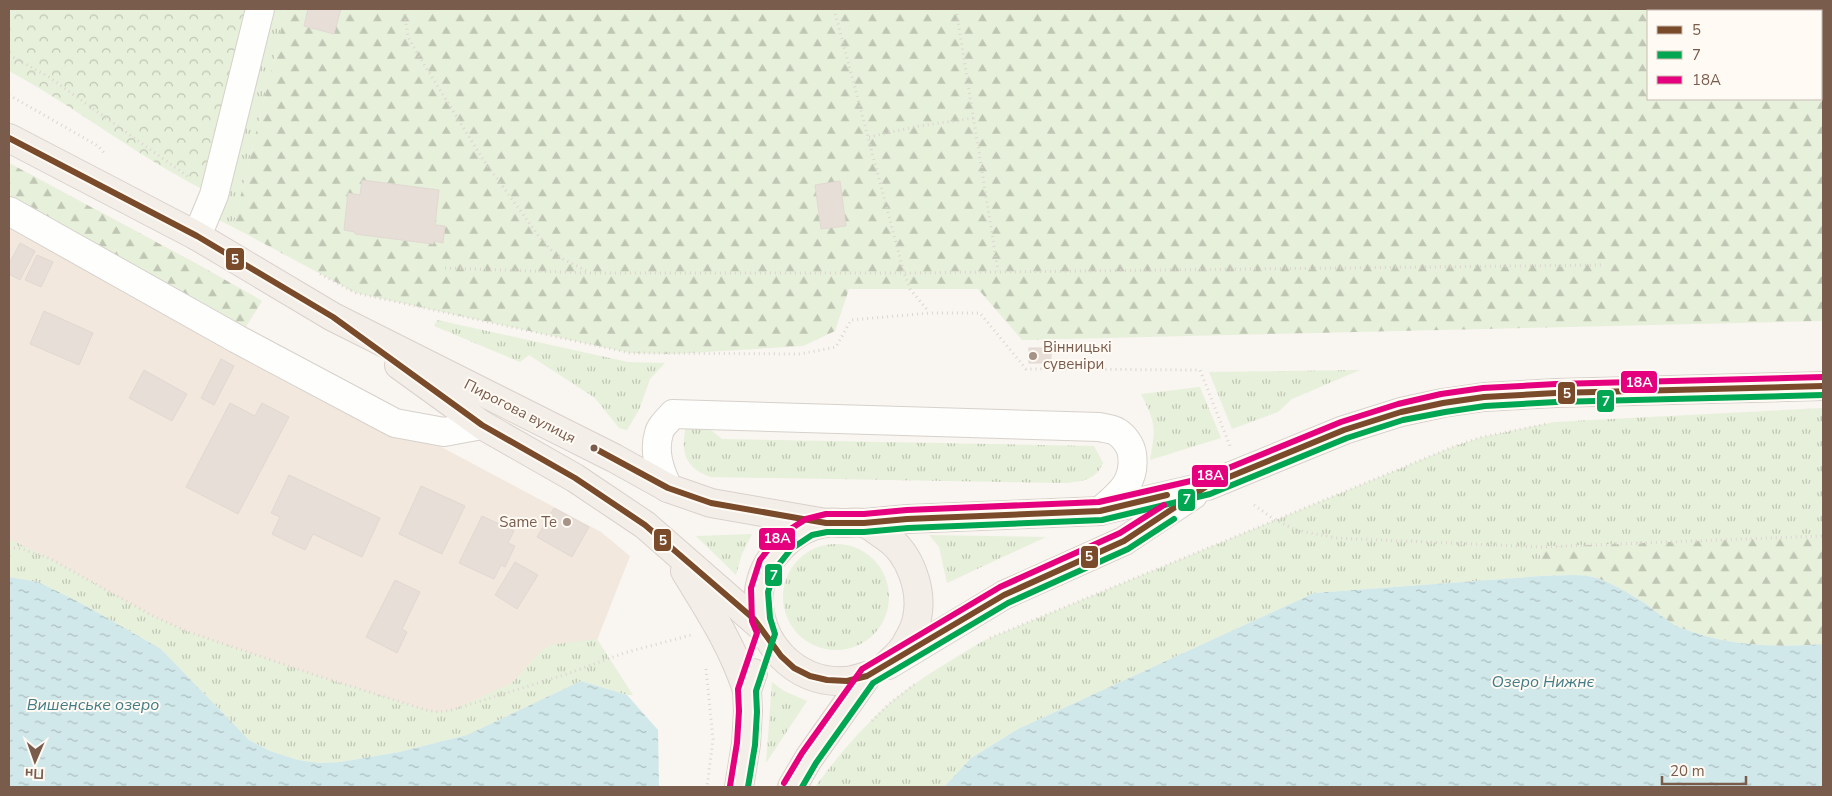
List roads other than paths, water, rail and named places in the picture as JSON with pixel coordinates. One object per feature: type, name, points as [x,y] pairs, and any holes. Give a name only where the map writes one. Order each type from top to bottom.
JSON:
[{"type":"main road","name":"Пирогова вулиця","points":[[9,138],[197,236],[333,317],[605,453],[668,488],[711,503],[826,522]]},
{"type":"main road","name":"Пирогова вулиця","points":[[333,317],[482,425],[575,478],[645,525],[765,631]]},
{"type":"main road","points":[[792,787],[814,750],[877,671],[906,644],[917,618],[918,589],[908,562],[890,540],[864,523],[826,522],[810,527],[785,542],[768,564],[759,591],[761,620],[769,641],[783,659],[801,672],[822,680],[845,681],[877,671]]},
{"type":"main road","points":[[670,546],[726,638],[747,690]]},
{"type":"main road","points":[[739,787],[746,744],[747,690],[765,631]]},
{"type":"street","points":[[197,236],[214,195],[260,9]]},
{"type":"street","points":[[9,211],[395,424],[444,432],[482,425]]},
{"type":"street","points":[[864,523],[907,519],[1100,511],[1207,486],[1344,430],[1402,412],[1484,397],[1556,393],[1823,386]]},
{"type":"street","points":[[668,488],[659,467],[657,452],[659,432],[673,414],[1099,427],[1118,432],[1131,447],[1133,465],[1130,479],[1119,494],[1100,511]]},
{"type":"street","points":[[877,671],[1004,595],[1124,541],[1207,486]]},
{"type":"water","name":"Озеро Нижнє","points":[[1582,575],[1602,580],[1637,598],[1681,628],[1716,639],[1751,644],[1787,646],[1823,644],[1823,787],[944,787],[971,758],[1018,729],[1314,593],[1542,576]]},
{"type":"water","name":"Вишенське озеро","points":[[9,577],[38,582],[77,601],[161,649],[249,740],[270,751],[298,760],[319,763],[340,762],[399,752],[467,735],[581,681],[627,695],[658,730],[659,787],[9,787]]},
{"type":"place","name":"Вінницькі сувеніри","points":[[1033,356]]},
{"type":"place","name":"Same Te","points":[[567,522]]}]
